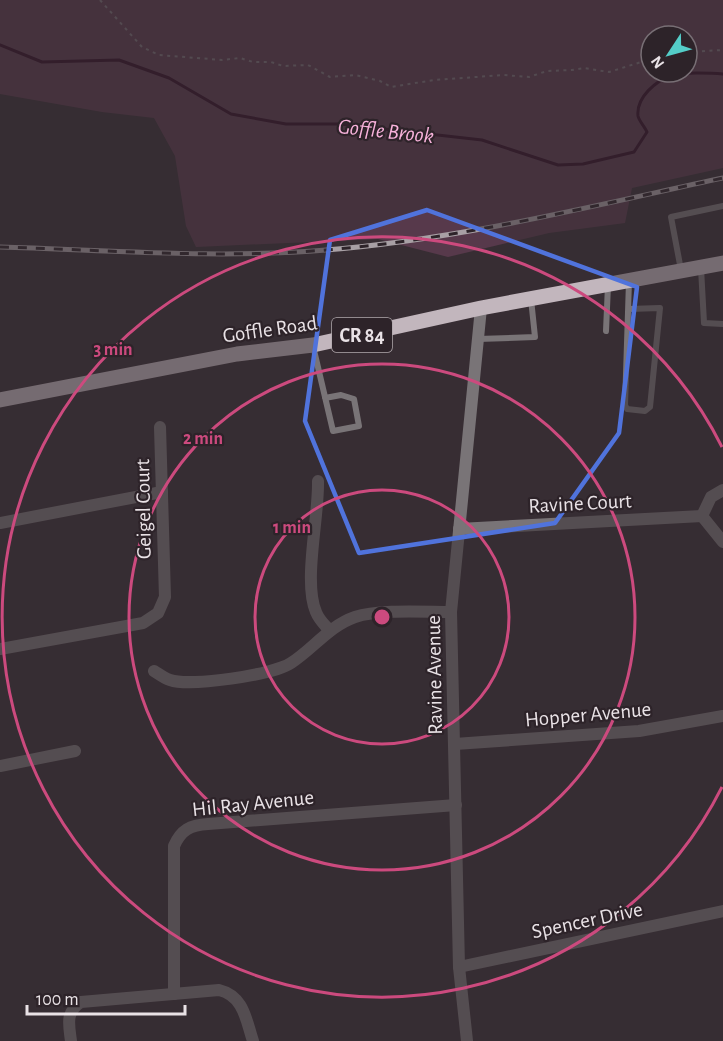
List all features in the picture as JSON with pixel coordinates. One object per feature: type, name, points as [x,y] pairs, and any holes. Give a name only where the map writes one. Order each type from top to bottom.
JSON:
[{"type":"main road","name":"Goffle Road","points":[[0,400],[237,354],[313,345],[481,308],[723,263]]},
{"type":"street","name":"Ravine Avenue","points":[[467,1041],[459,967],[451,612],[481,308]]},
{"type":"street","name":"Geigel Court","points":[[0,649],[143,624],[158,613],[163,605],[165,591],[160,427]]},
{"type":"street","points":[[318,481],[318,511],[310,586],[318,618],[330,631]]},
{"type":"street","points":[[723,490],[711,497],[702,516],[723,542]]},
{"type":"street","points":[[0,523],[84,505],[162,492]]},
{"type":"street","name":"Ravine Court","points":[[459,529],[702,516]]},
{"type":"street","points":[[154,671],[172,681],[191,682],[261,675],[290,664],[344,621],[372,614],[451,612]]},
{"type":"street","name":"Hopper Avenue","points":[[455,744],[639,731],[723,716]]},
{"type":"street","points":[[0,766],[75,751]]},
{"type":"street","name":"Hil Ray Avenue","points":[[174,994],[174,846],[178,837],[185,830],[195,825],[456,805]]},
{"type":"street","name":"Spencer Drive","points":[[459,967],[723,911]]},
{"type":"street","points":[[71,1041],[69,1019],[71,1012],[81,1002],[219,990],[227,992],[241,1004],[253,1041]]},
{"type":"lane","points":[[682,271],[672,217],[723,206]]},
{"type":"lane","points":[[701,267],[704,323],[723,324]]},
{"type":"lane","points":[[629,280],[625,405],[627,409],[645,411],[650,407],[660,308],[629,309]]},
{"type":"lane","points":[[606,331],[608,285]]},
{"type":"lane","points":[[478,339],[535,337],[531,299]]},
{"type":"lane","points":[[313,345],[325,398],[333,430],[359,426],[354,399],[341,394],[325,398]]},
{"type":"path","points":[[100,0],[142,47],[159,55],[222,60],[240,58],[283,66],[308,65],[330,77],[355,75],[380,81],[391,87],[434,80],[504,75],[529,77],[547,71],[584,68],[609,72],[639,63]]},
{"type":"path","points":[[699,51],[723,50]]},
{"type":"highlighted area","points":[[427,210],[637,287],[619,433],[555,523],[359,553],[305,421],[330,240]]},
{"type":"shaded area","points":[[0,0],[723,0],[723,168],[632,188],[625,223],[549,233],[448,257],[378,239],[196,247],[186,226],[175,156],[154,118],[102,112],[0,94]]},
{"type":"waterway","name":"Goffle Brook","points":[[0,45],[42,62],[119,60],[169,78],[231,114],[286,124],[340,124],[482,140],[558,165],[583,164],[634,152],[647,132],[638,116],[638,109],[648,91],[676,74],[723,74]]},
{"type":"railway","points":[[0,247],[204,254],[326,250],[476,230],[723,178]]}]
